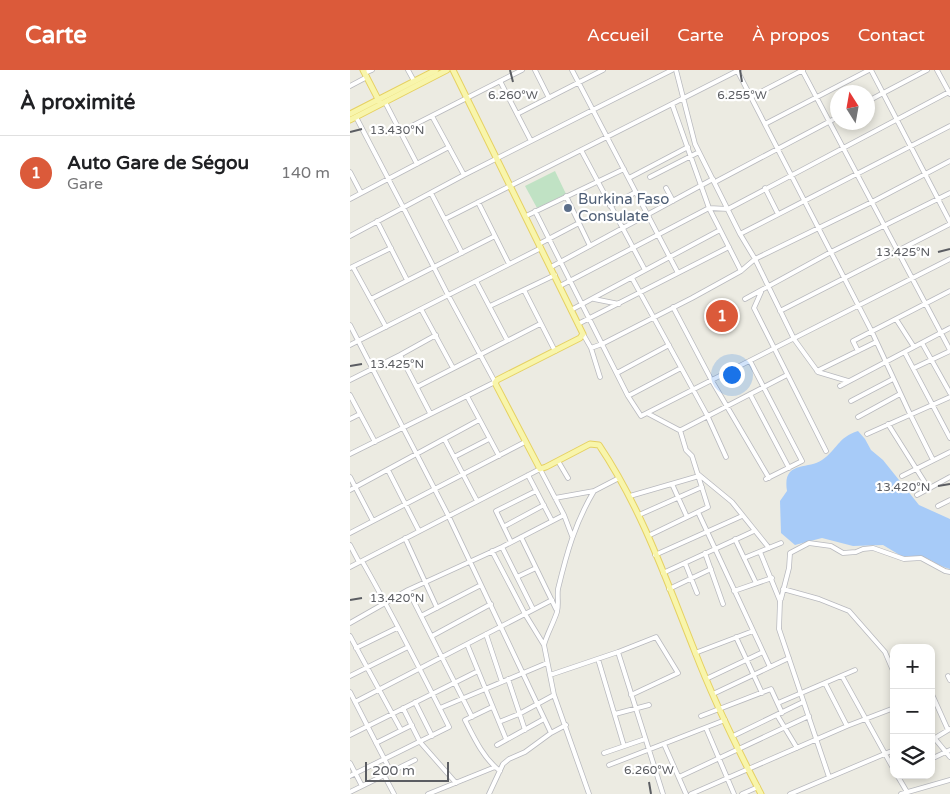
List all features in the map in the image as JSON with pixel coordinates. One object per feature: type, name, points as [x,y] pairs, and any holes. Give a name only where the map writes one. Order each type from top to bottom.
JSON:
[{"type":"main road","points":[[350,120],[414,81],[436,70]]},
{"type":"main road","points":[[350,114],[379,102],[385,102],[447,70]]},
{"type":"main road","points":[[453,70],[584,334],[580,338],[495,382],[540,469],[590,444],[599,445],[630,496],[639,515],[706,679],[761,794]]},
{"type":"main road","points":[[365,74],[379,102]]},
{"type":"street","points":[[350,86],[372,70]]},
{"type":"street","points":[[408,70],[414,81]]},
{"type":"street","points":[[400,132],[522,70]]},
{"type":"street","points":[[535,70],[549,98]]},
{"type":"street","points":[[572,70],[678,273]]},
{"type":"street","points":[[517,114],[603,70]]},
{"type":"street","points":[[350,236],[464,175],[674,70],[695,144],[740,234],[769,286],[794,339],[817,371],[848,382]]},
{"type":"street","points":[[445,219],[738,70],[872,332],[933,460]]},
{"type":"street","points":[[751,97],[802,70],[950,350],[914,368]]},
{"type":"street","points":[[765,124],[870,70],[950,223],[780,311]]},
{"type":"street","points":[[875,97],[927,70]]},
{"type":"street","points":[[560,286],[710,208],[728,209],[896,119],[949,93],[937,70]]},
{"type":"street","points":[[500,81],[531,141]]},
{"type":"street","points":[[385,102],[417,164]]},
{"type":"street","points":[[672,104],[710,208],[740,271]]},
{"type":"street","points":[[432,116],[464,175]]},
{"type":"street","points":[[350,454],[495,382],[356,117]]},
{"type":"street","points":[[552,268],[673,201],[829,122]]},
{"type":"street","points":[[740,234],[950,126]]},
{"type":"street","points":[[350,199],[449,147]]},
{"type":"street","points":[[629,178],[688,147]]},
{"type":"street","points":[[581,150],[645,270]]},
{"type":"street","points":[[650,177],[699,152]]},
{"type":"street","points":[[591,348],[692,298],[740,271],[755,259],[872,202],[950,160]]},
{"type":"street","points":[[526,216],[624,169]]},
{"type":"street","points":[[350,172],[361,193]]},
{"type":"street","points":[[666,188],[673,201]]},
{"type":"street","points":[[765,188],[778,214]]},
{"type":"street","points":[[610,206],[636,192]]},
{"type":"street","points":[[431,193],[462,252]]},
{"type":"street","points":[[745,299],[831,252],[950,193]]},
{"type":"street","points":[[566,196],[590,246]]},
{"type":"street","points":[[478,202],[508,264]]},
{"type":"street","points":[[536,211],[628,396],[641,416],[950,259]]},
{"type":"street","points":[[377,221],[407,280]]},
{"type":"street","points":[[350,346],[508,264],[540,246],[550,238],[579,223]]},
{"type":"street","points":[[571,310],[720,230]]},
{"type":"street","points":[[371,299],[495,236]]},
{"type":"street","points":[[578,324],[729,247]]},
{"type":"street","points":[[386,327],[352,267],[391,248]]},
{"type":"street","points":[[490,306],[555,275]]},
{"type":"street","points":[[632,278],[708,415],[726,457]]},
{"type":"street","points":[[476,281],[507,340]]},
{"type":"street","points":[[524,290],[555,351]]},
{"type":"street","points":[[762,290],[754,308],[826,451]]},
{"type":"street","points":[[858,351],[853,341],[950,291]]},
{"type":"street","points":[[592,299],[618,304]]},
{"type":"street","points":[[673,307],[767,479],[802,461],[750,361]]},
{"type":"street","points":[[421,309],[453,368]]},
{"type":"street","points":[[896,319],[914,347]]},
{"type":"street","points":[[350,324],[448,515],[551,732]]},
{"type":"street","points":[[417,387],[540,324]]},
{"type":"street","points":[[840,386],[950,328]]},
{"type":"street","points":[[584,334],[591,348],[600,377]]},
{"type":"street","points":[[350,380],[436,335]]},
{"type":"street","points":[[817,371],[876,342]]},
{"type":"street","points":[[922,343],[950,392]]},
{"type":"street","points":[[617,373],[669,345]]},
{"type":"street","points":[[905,353],[950,438]]},
{"type":"street","points":[[400,355],[430,414]]},
{"type":"street","points":[[628,396],[681,368]]},
{"type":"street","points":[[680,430],[787,375]]},
{"type":"street","points":[[851,401],[893,379]]},
{"type":"street","points":[[750,394],[789,468]]},
{"type":"street","points":[[858,417],[900,394]]},
{"type":"street","points":[[350,395],[375,442]]},
{"type":"street","points":[[467,396],[498,456]]},
{"type":"street","points":[[867,434],[950,397]]},
{"type":"street","points":[[647,413],[680,430],[686,450],[692,456],[708,507],[648,536]]},
{"type":"street","points":[[350,419],[360,414]]},
{"type":"street","points":[[350,490],[479,420]]},
{"type":"street","points":[[888,424],[929,489]]},
{"type":"street","points":[[454,457],[489,439]]},
{"type":"street","points":[[445,440],[477,501]]},
{"type":"street","points":[[350,533],[462,473],[525,442]]},
{"type":"street","points":[[902,476],[950,452]]},
{"type":"street","points":[[558,460],[568,478]]},
{"type":"street","points":[[350,567],[540,469],[564,515],[572,536]]},
{"type":"street","points":[[388,470],[419,530]]},
{"type":"street","points":[[528,475],[552,521]]},
{"type":"street","points":[[630,496],[698,475]]},
{"type":"street","points":[[698,475],[732,502],[769,548]]},
{"type":"street","points":[[350,477],[373,521]]},
{"type":"street","points":[[917,495],[950,477]]},
{"type":"street","points":[[555,498],[594,490],[619,478]]},
{"type":"street","points":[[672,484],[687,517]]},
{"type":"street","points":[[639,515],[702,488]]},
{"type":"street","points":[[511,542],[505,526],[496,511],[536,490]]},
{"type":"street","points":[[544,645],[557,611],[557,597],[572,536],[579,516],[594,490]]},
{"type":"street","points":[[938,506],[950,500]]},
{"type":"street","points":[[505,526],[544,505]]},
{"type":"street","points":[[698,512],[770,667]]},
{"type":"street","points":[[350,623],[408,590],[502,547],[564,515]]},
{"type":"street","points":[[656,555],[742,516]]},
{"type":"street","points":[[663,573],[754,531]]},
{"type":"street","points":[[521,537],[557,611]]},
{"type":"street","points":[[405,538],[437,608]]},
{"type":"street","points":[[735,539],[756,583]]},
{"type":"street","points":[[744,558],[781,543]]},
{"type":"street","points":[[829,777],[779,629],[780,601],[789,568],[790,553],[809,543],[831,546],[843,553],[873,548],[904,559],[922,558],[950,572]]},
{"type":"street","points":[[350,546],[386,603],[397,628],[449,727],[350,776]]},
{"type":"street","points":[[502,547],[533,609]]},
{"type":"street","points":[[492,551],[525,614],[544,645],[554,695],[589,794]]},
{"type":"street","points":[[760,552],[780,601]]},
{"type":"street","points":[[705,553],[723,604]]},
{"type":"street","points":[[685,562],[697,593]]},
{"type":"street","points":[[517,577],[536,568]]},
{"type":"street","points":[[669,589],[711,569]]},
{"type":"street","points":[[734,591],[772,578]]},
{"type":"street","points":[[421,616],[481,585]]},
{"type":"street","points":[[783,589],[819,599],[849,611],[885,652],[890,664]]},
{"type":"street","points":[[408,590],[472,717]]},
{"type":"street","points":[[355,702],[552,600]]},
{"type":"street","points":[[432,636],[491,604]]},
{"type":"street","points":[[356,648],[397,628]]},
{"type":"street","points":[[695,653],[753,631]]},
{"type":"street","points":[[486,634],[502,682]]},
{"type":"street","points":[[350,636],[401,730]]},
{"type":"street","points":[[550,675],[656,637],[678,673],[631,695]]},
{"type":"street","points":[[736,637],[762,693]]},
{"type":"street","points":[[467,644],[506,739]]},
{"type":"street","points":[[350,676],[408,647]]},
{"type":"street","points":[[618,652],[663,794]]},
{"type":"street","points":[[706,679],[763,652]]},
{"type":"street","points":[[713,694],[789,658]]},
{"type":"street","points":[[598,659],[624,746]]},
{"type":"street","points":[[440,708],[547,663]]},
{"type":"street","points":[[778,703],[855,670]]},
{"type":"street","points":[[350,735],[478,671]]},
{"type":"street","points":[[842,676],[890,763]]},
{"type":"street","points":[[508,679],[525,730]]},
{"type":"street","points":[[825,683],[847,726]]},
{"type":"street","points":[[700,716],[772,689],[785,727],[797,748]]},
{"type":"street","points":[[350,692],[390,772]]},
{"type":"street","points":[[499,722],[519,714],[554,695]]},
{"type":"street","points":[[935,700],[949,729],[935,738],[948,750],[950,756]]},
{"type":"street","points":[[414,702],[432,736]]},
{"type":"street","points":[[733,736],[803,702]]},
{"type":"street","points":[[615,714],[649,705]]},
{"type":"street","points":[[492,707],[465,720],[475,740],[500,772]]},
{"type":"street","points":[[403,708],[420,742],[456,783]]},
{"type":"street","points":[[691,794],[847,726],[890,710]]},
{"type":"street","points":[[679,777],[809,716]]},
{"type":"street","points":[[497,744],[544,719]]},
{"type":"street","points":[[609,765],[725,720]]},
{"type":"street","points":[[376,742],[412,725]]},
{"type":"street","points":[[489,794],[503,764],[509,759],[525,752],[551,732],[566,725]]},
{"type":"street","points":[[706,728],[734,794]]},
{"type":"street","points":[[604,754],[645,739]]},
{"type":"street","points":[[664,744],[686,794]]},
{"type":"street","points":[[935,757],[948,750]]},
{"type":"street","points":[[790,794],[890,751]]},
{"type":"street","points":[[350,792],[415,760]]},
{"type":"street","points":[[350,763],[362,786]]},
{"type":"street","points":[[428,794],[495,767]]},
{"type":"street","points":[[384,775],[394,794]]},
{"type":"street","points":[[900,779],[907,792]]},
{"type":"street","points":[[901,794],[950,780]]},
{"type":"street","points":[[742,794],[758,787]]},
{"type":"green space","points":[[555,171],[566,194],[537,208],[525,186]]},
{"type":"water","points":[[858,431],[871,450],[883,460],[919,505],[950,519],[950,569],[924,557],[903,557],[883,545],[853,546],[822,538],[795,545],[781,533],[780,501],[787,491],[786,481],[788,474],[792,470],[822,460],[842,440]]},
{"type":"place","name":"Burkina Faso Consulate","points":[[568,208]]},
{"type":"place","name":"Auto Gare de Ségou","points":[[722,316]]}]
